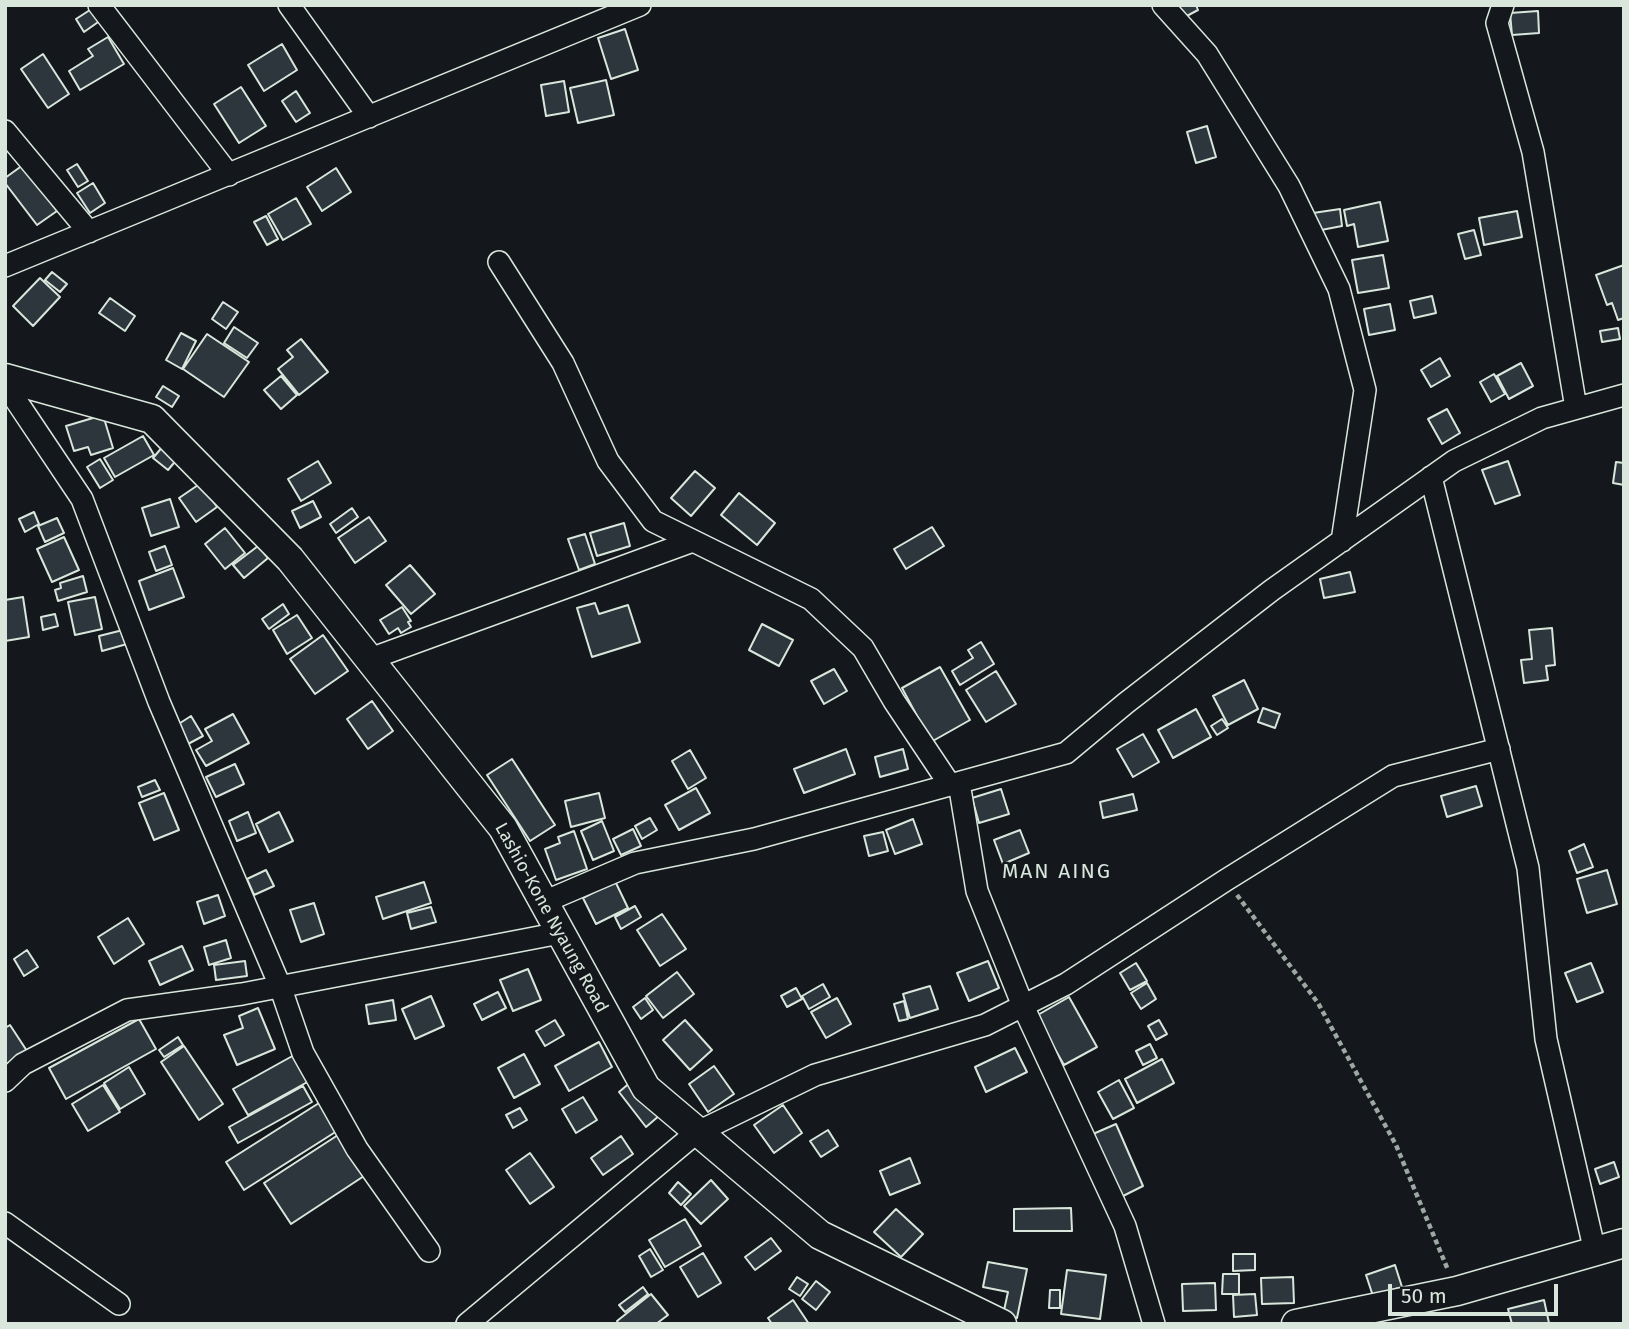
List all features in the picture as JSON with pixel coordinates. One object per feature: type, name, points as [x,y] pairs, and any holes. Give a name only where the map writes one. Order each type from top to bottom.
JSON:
[{"type":"main road","name":"Lashio-Kone Nyaung Road","points":[[5,378],[152,419],[289,559],[503,828],[646,1088],[696,1133],[820,1235],[1002,1324]]},
{"type":"main road","points":[[1296,1324],[1457,1291],[1624,1242]]},
{"type":"street","points":[[99,5],[229,175]]},
{"type":"street","points":[[289,5],[369,117]]},
{"type":"street","points":[[5,266],[640,5]]},
{"type":"street","points":[[1163,5],[1207,54],[1289,186],[1339,289],[1365,390],[1342,541]]},
{"type":"street","points":[[1503,5],[1497,23],[1533,152],[1576,408]]},
{"type":"street","points":[[5,131],[89,232]]},
{"type":"street","points":[[499,262],[563,363],[608,461],[653,521],[811,599],[863,648],[894,701],[955,784],[977,891],[1023,1006],[1125,1226],[1154,1324]]},
{"type":"street","points":[[5,384],[82,499],[159,702],[280,986],[303,1053],[357,1149],[429,1251]]},
{"type":"street","points":[[544,902],[635,863],[754,839],[1066,753],[1272,590],[1454,460],[1542,418],[1624,395]]},
{"type":"street","points":[[1431,477],[1528,868],[1546,1039],[1595,1252]]},
{"type":"street","points":[[370,659],[693,541]]},
{"type":"street","points":[[467,1324],[696,1133],[815,1075],[985,1025],[1066,984],[1393,776],[1499,749]]},
{"type":"street","points":[[5,1081],[23,1064],[127,1010],[280,986],[561,933]]},
{"type":"street","points":[[5,1223],[119,1304]]},
{"type":"path","points":[[1226,880],[1318,1003],[1396,1145],[1457,1291]]},
{"type":"building","points":[[1176,5],[1196,5],[1198,10],[1183,18]]},
{"type":"building","points":[[93,8],[101,20],[84,32],[76,19]]},
{"type":"building","points":[[1538,11],[1539,33],[1512,35],[1510,13]]},
{"type":"building","points":[[625,29],[638,70],[611,79],[598,38]]},
{"type":"building","points":[[108,37],[124,64],[80,90],[69,71],[93,56],[88,49]]},
{"type":"building","points":[[282,44],[297,70],[264,91],[248,65]]},
{"type":"building","points":[[43,54],[69,94],[48,108],[21,69]]},
{"type":"building","points":[[606,80],[614,115],[578,123],[570,88]]},
{"type":"building","points":[[564,81],[569,112],[546,116],[541,85]]},
{"type":"building","points":[[241,87],[266,126],[239,143],[214,104]]},
{"type":"building","points":[[296,91],[310,113],[296,122],[282,101]]},
{"type":"building","points":[[1207,126],[1216,157],[1196,163],[1187,132]]},
{"type":"building","points":[[77,164],[88,181],[78,187],[67,170]]},
{"type":"building","points":[[23,165],[57,211],[37,225],[5,183],[5,178]]},
{"type":"building","points":[[336,168],[351,192],[322,211],[307,187]]},
{"type":"building","points":[[93,183],[105,203],[90,213],[77,193]]},
{"type":"building","points":[[296,198],[311,224],[283,240],[268,214]]},
{"type":"building","points":[[1380,202],[1388,241],[1358,247],[1354,224],[1347,226],[1344,210]]},
{"type":"building","points":[[1340,209],[1342,226],[1316,231],[1313,213]]},
{"type":"building","points":[[1517,211],[1522,237],[1484,245],[1479,218]]},
{"type":"building","points":[[266,216],[278,239],[267,245],[254,222]]},
{"type":"building","points":[[1474,230],[1481,255],[1465,259],[1458,234]]},
{"type":"building","points":[[1383,255],[1389,288],[1358,293],[1352,260]]},
{"type":"building","points":[[1624,265],[1624,318],[1618,320],[1612,303],[1607,305],[1596,275]]},
{"type":"building","points":[[52,272],[67,284],[60,292],[45,280]]},
{"type":"building","points":[[40,278],[60,297],[33,326],[13,306]]},
{"type":"building","points":[[1432,296],[1436,313],[1414,318],[1410,301]]},
{"type":"building","points":[[110,298],[135,316],[125,331],[99,313]]},
{"type":"building","points":[[223,302],[238,312],[226,329],[212,319]]},
{"type":"building","points":[[1390,304],[1395,330],[1369,335],[1364,309]]},
{"type":"building","points":[[234,327],[258,343],[247,358],[224,343]]},
{"type":"building","points":[[1618,328],[1620,339],[1602,342],[1600,331]]},
{"type":"building","points":[[181,333],[196,341],[182,369],[166,360]]},
{"type":"building","points":[[207,334],[249,362],[224,397],[183,369]]},
{"type":"building","points":[[301,339],[328,372],[299,395],[278,369],[293,357],[287,350]]},
{"type":"building","points":[[1440,358],[1450,376],[1431,387],[1421,370]]},
{"type":"building","points":[[1521,363],[1533,386],[1509,399],[1497,376]]},
{"type":"building","points":[[1494,374],[1505,394],[1491,402],[1480,382]]},
{"type":"building","points":[[281,376],[297,395],[281,409],[264,390]]},
{"type":"building","points":[[163,386],[179,396],[172,407],[156,397]]},
{"type":"building","points":[[1447,409],[1460,433],[1442,444],[1428,419]]},
{"type":"building","points":[[103,415],[113,448],[91,455],[88,447],[74,451],[66,426]]},
{"type":"building","points":[[143,436],[154,455],[115,477],[104,458]]},
{"type":"building","points":[[164,445],[179,457],[168,470],[153,458]]},
{"type":"building","points":[[100,459],[113,480],[100,488],[87,467]]},
{"type":"building","points":[[318,461],[331,483],[301,501],[288,479]]},
{"type":"building","points":[[1508,461],[1520,495],[1495,504],[1482,470]]},
{"type":"building","points":[[1616,462],[1624,463],[1624,485],[1613,483]]},
{"type":"building","points":[[695,471],[715,488],[691,516],[671,498]]},
{"type":"building","points":[[201,483],[217,507],[196,522],[179,498]]},
{"type":"building","points":[[739,493],[775,523],[757,545],[721,515]]},
{"type":"building","points":[[170,499],[179,527],[151,536],[142,508]]},
{"type":"building","points":[[313,501],[321,517],[300,528],[292,511]]},
{"type":"building","points":[[352,508],[358,517],[336,533],[330,524]]},
{"type":"building","points":[[34,512],[39,524],[25,532],[19,519]]},
{"type":"building","points":[[369,517],[386,541],[355,563],[338,538]]},
{"type":"building","points":[[57,518],[64,533],[45,542],[38,526]]},
{"type":"building","points":[[624,523],[630,546],[597,556],[590,533]]},
{"type":"building","points":[[932,527],[944,546],[906,569],[894,549]]},
{"type":"building","points":[[225,528],[245,553],[225,569],[205,544]]},
{"type":"building","points":[[585,534],[595,564],[579,570],[568,539]]},
{"type":"building","points":[[64,537],[79,570],[52,582],[37,549]]},
{"type":"building","points":[[165,546],[172,565],[156,571],[149,552]]},
{"type":"building","points":[[258,546],[268,558],[244,578],[233,565]]},
{"type":"building","points":[[410,565],[435,594],[411,614],[386,585]]},
{"type":"building","points":[[173,568],[184,597],[149,610],[139,581]]},
{"type":"building","points":[[1350,572],[1355,592],[1324,598],[1320,579]]},
{"type":"building","points":[[83,576],[87,592],[58,601],[55,590],[61,588],[60,583]]},
{"type":"building","points":[[23,597],[29,637],[5,641],[5,600]]},
{"type":"building","points":[[95,597],[102,629],[75,635],[68,602]]},
{"type":"building","points":[[595,603],[599,614],[628,605],[640,642],[592,657],[577,608]]},
{"type":"building","points":[[283,604],[289,614],[269,629],[262,619]]},
{"type":"building","points":[[402,607],[411,621],[408,622],[411,627],[401,633],[398,628],[389,634],[380,620]]},
{"type":"building","points":[[55,614],[58,626],[43,630],[41,617]]},
{"type":"building","points":[[297,615],[312,638],[287,654],[273,630]]},
{"type":"building","points":[[762,624],[793,640],[779,666],[749,650]]},
{"type":"building","points":[[1552,628],[1555,665],[1546,666],[1548,680],[1524,683],[1521,660],[1532,659],[1529,630]]},
{"type":"building","points":[[123,630],[127,644],[102,651],[99,636]]},
{"type":"building","points":[[323,635],[348,671],[315,694],[290,659]]},
{"type":"building","points":[[981,642],[994,664],[960,685],[952,671],[973,658],[968,650]]},
{"type":"building","points":[[940,667],[970,720],[931,742],[902,688]]},
{"type":"building","points":[[834,669],[847,691],[824,704],[811,681]]},
{"type":"building","points":[[996,671],[1016,704],[986,722],[966,690]]},
{"type":"building","points":[[1244,680],[1258,709],[1228,725],[1213,696]]},
{"type":"building","points":[[372,701],[393,731],[368,749],[347,719]]},
{"type":"building","points":[[1263,708],[1280,714],[1275,728],[1258,722]]},
{"type":"building","points":[[1196,709],[1211,737],[1173,758],[1158,730]]},
{"type":"building","points":[[233,714],[249,743],[206,766],[196,750],[212,741],[205,729]]},
{"type":"building","points":[[191,716],[203,736],[188,744],[177,725]]},
{"type":"building","points":[[1222,719],[1228,728],[1217,735],[1211,726]]},
{"type":"building","points":[[1143,734],[1159,762],[1133,777],[1117,749]]},
{"type":"building","points":[[846,749],[855,774],[804,793],[794,769]]},
{"type":"building","points":[[903,749],[908,769],[880,777],[875,757]]},
{"type":"building","points":[[690,750],[706,778],[688,789],[672,761]]},
{"type":"building","points":[[512,759],[555,825],[530,841],[487,775]]},
{"type":"building","points":[[235,764],[244,784],[216,797],[206,777]]},
{"type":"building","points":[[155,780],[160,790],[142,797],[138,787]]},
{"type":"building","points":[[1476,786],[1482,806],[1447,817],[1441,796]]},
{"type":"building","points":[[696,788],[710,813],[679,830],[665,805]]},
{"type":"building","points":[[1001,789],[1009,814],[979,823],[972,798]]},
{"type":"building","points":[[164,793],[179,830],[154,840],[139,803]]},
{"type":"building","points":[[599,793],[605,818],[571,827],[565,801]]},
{"type":"building","points":[[1133,794],[1137,810],[1103,818],[1100,802]]},
{"type":"building","points":[[248,812],[256,833],[237,841],[229,821]]},
{"type":"building","points":[[279,812],[293,841],[269,852],[256,824]]},
{"type":"building","points":[[650,818],[657,830],[642,839],[635,826]]},
{"type":"building","points":[[913,819],[922,844],[895,854],[886,830]]},
{"type":"building","points":[[602,821],[614,851],[593,860],[581,831]]},
{"type":"building","points":[[633,829],[641,846],[621,855],[613,839]]},
{"type":"building","points":[[1020,830],[1029,853],[1003,864],[994,840]]},
{"type":"building","points":[[574,831],[587,869],[556,880],[545,849],[560,843],[558,837]]},
{"type":"building","points":[[883,832],[888,851],[869,856],[864,836]]},
{"type":"building","points":[[1584,844],[1593,867],[1577,873],[1569,851]]},
{"type":"building","points":[[266,870],[274,886],[254,895],[247,879]]},
{"type":"building","points":[[1607,870],[1617,904],[1587,913],[1577,879]]},
{"type":"building","points":[[615,881],[628,908],[596,924],[583,898]]},
{"type":"building","points":[[424,882],[431,903],[383,919],[376,897]]},
{"type":"building","points":[[218,895],[225,916],[204,924],[197,902]]},
{"type":"building","points":[[314,903],[324,934],[301,942],[290,910]]},
{"type":"building","points":[[635,906],[641,917],[621,929],[615,917]]},
{"type":"building","points":[[431,907],[436,922],[411,929],[407,913]]},
{"type":"building","points":[[662,914],[686,949],[660,966],[637,930]]},
{"type":"building","points":[[128,918],[144,944],[114,964],[98,937]]},
{"type":"building","points":[[226,940],[231,958],[209,965],[204,947]]},
{"type":"building","points":[[182,946],[193,970],[160,985],[149,961]]},
{"type":"building","points":[[27,950],[38,967],[24,976],[14,959]]},
{"type":"building","points":[[245,961],[247,976],[216,980],[214,965]]},
{"type":"building","points":[[988,961],[999,988],[969,1001],[957,973]]},
{"type":"building","points":[[1136,963],[1147,981],[1130,990],[1120,973]]},
{"type":"building","points":[[1591,963],[1603,992],[1577,1002],[1565,973]]},
{"type":"building","points":[[528,969],[541,1000],[513,1011],[500,980]]},
{"type":"building","points":[[677,972],[694,994],[663,1018],[646,996]]},
{"type":"building","points":[[1147,983],[1156,999],[1141,1009],[1131,993]]},
{"type":"building","points":[[823,984],[830,997],[809,1009],[802,996]]},
{"type":"building","points":[[930,986],[938,1009],[910,1018],[903,994]]},
{"type":"building","points":[[796,988],[802,999],[787,1007],[781,996]]},
{"type":"building","points":[[498,992],[506,1008],[482,1020],[474,1004]]},
{"type":"building","points":[[431,996],[444,1026],[415,1039],[402,1009]]},
{"type":"building","points":[[1069,997],[1097,1047],[1064,1065],[1036,1016]]},
{"type":"building","points":[[645,998],[653,1010],[641,1019],[633,1007]]},
{"type":"building","points":[[837,998],[851,1024],[826,1038],[811,1012]]},
{"type":"building","points":[[393,1000],[396,1020],[369,1024],[366,1005]]},
{"type":"building","points":[[904,1001],[908,1019],[899,1021],[894,1004]]},
{"type":"building","points":[[258,1008],[275,1049],[237,1065],[224,1035],[243,1028],[239,1016]]},
{"type":"building","points":[[139,1019],[156,1049],[66,1099],[49,1068]]},
{"type":"building","points":[[555,1020],[564,1035],[545,1046],[536,1031]]},
{"type":"building","points":[[685,1020],[712,1050],[690,1070],[663,1040]]},
{"type":"building","points":[[1159,1020],[1167,1034],[1156,1040],[1148,1026]]},
{"type":"building","points":[[10,1025],[27,1051],[5,1066],[5,1028]]},
{"type":"building","points":[[178,1037],[183,1045],[164,1057],[159,1050]]},
{"type":"building","points":[[599,1042],[612,1067],[569,1091],[555,1066]]},
{"type":"building","points":[[1150,1044],[1157,1058],[1143,1065],[1136,1051]]},
{"type":"building","points":[[184,1046],[223,1104],[199,1120],[161,1062]]},
{"type":"building","points":[[1015,1048],[1027,1072],[986,1092],[975,1067]]},
{"type":"building","points":[[296,1054],[311,1080],[248,1115],[233,1089]]},
{"type":"building","points":[[524,1054],[540,1084],[514,1098],[498,1068]]},
{"type":"building","points":[[1162,1059],[1174,1083],[1137,1103],[1125,1079]]},
{"type":"building","points":[[714,1066],[734,1094],[708,1112],[689,1084]]},
{"type":"building","points":[[129,1067],[145,1094],[120,1109],[104,1083]]},
{"type":"building","points":[[1119,1080],[1134,1108],[1113,1119],[1098,1092]]},
{"type":"building","points":[[632,1081],[660,1115],[646,1127],[619,1092]]},
{"type":"building","points":[[103,1085],[120,1112],[88,1131],[72,1104]]},
{"type":"building","points":[[303,1086],[312,1102],[238,1143],[229,1127]]},
{"type":"building","points":[[583,1097],[597,1120],[576,1133],[562,1109]]},
{"type":"building","points":[[319,1103],[337,1131],[244,1190],[226,1162]]},
{"type":"building","points":[[783,1105],[802,1133],[774,1153],[754,1125]]},
{"type":"building","points":[[520,1108],[527,1120],[513,1128],[506,1115]]},
{"type":"building","points":[[1116,1124],[1143,1186],[1121,1197],[1093,1134]]},
{"type":"building","points":[[828,1130],[838,1146],[821,1157],[810,1141]]},
{"type":"building","points":[[338,1135],[364,1176],[291,1224],[264,1183]]},
{"type":"building","points":[[621,1136],[633,1154],[603,1175],[591,1158]]},
{"type":"building","points":[[530,1153],[554,1187],[530,1204],[506,1170]]},
{"type":"building","points":[[910,1158],[920,1183],[890,1195],[880,1171]]},
{"type":"building","points":[[1614,1162],[1619,1177],[1600,1184],[1595,1169]]},
{"type":"building","points":[[711,1180],[728,1199],[701,1224],[684,1206]]},
{"type":"building","points":[[678,1182],[691,1194],[681,1205],[669,1193]]},
{"type":"building","points":[[1071,1208],[1072,1231],[1014,1231],[1014,1209]]},
{"type":"building","points":[[896,1209],[923,1234],[901,1257],[874,1232]]},
{"type":"building","points":[[685,1219],[701,1246],[665,1267],[649,1240]]},
{"type":"building","points":[[771,1238],[781,1251],[755,1270],[745,1257]]},
{"type":"building","points":[[650,1249],[663,1270],[651,1277],[639,1256]]},
{"type":"building","points":[[703,1253],[721,1283],[698,1297],[680,1267]]},
{"type":"building","points":[[1233,1254],[1255,1254],[1255,1270],[1233,1271]]},
{"type":"building","points":[[988,1262],[1027,1269],[1017,1318],[1003,1315],[1008,1292],[983,1287]]},
{"type":"building","points":[[1395,1265],[1402,1287],[1373,1296],[1366,1275]]},
{"type":"building","points":[[1067,1270],[1106,1275],[1100,1319],[1061,1314]]},
{"type":"building","points":[[1223,1274],[1239,1274],[1239,1294],[1222,1294]]},
{"type":"building","points":[[797,1277],[808,1284],[800,1296],[789,1289]]},
{"type":"building","points":[[1293,1277],[1294,1303],[1262,1304],[1261,1278]]},
{"type":"building","points":[[816,1281],[830,1292],[816,1310],[802,1299]]},
{"type":"building","points":[[1215,1283],[1216,1310],[1183,1311],[1182,1284]]},
{"type":"building","points":[[643,1287],[648,1294],[625,1312],[619,1305]]},
{"type":"building","points":[[1050,1290],[1060,1290],[1060,1308],[1049,1308]]},
{"type":"building","points":[[651,1294],[668,1315],[656,1324],[619,1324],[617,1321]]},
{"type":"building","points":[[1255,1294],[1257,1315],[1234,1317],[1233,1295]]},
{"type":"building","points":[[793,1300],[809,1324],[772,1324],[768,1318]]},
{"type":"building","points":[[1544,1300],[1549,1323],[1512,1324],[1508,1309]]},
{"type":"district","name":"MAN AING","points":[[1057,872]]}]
